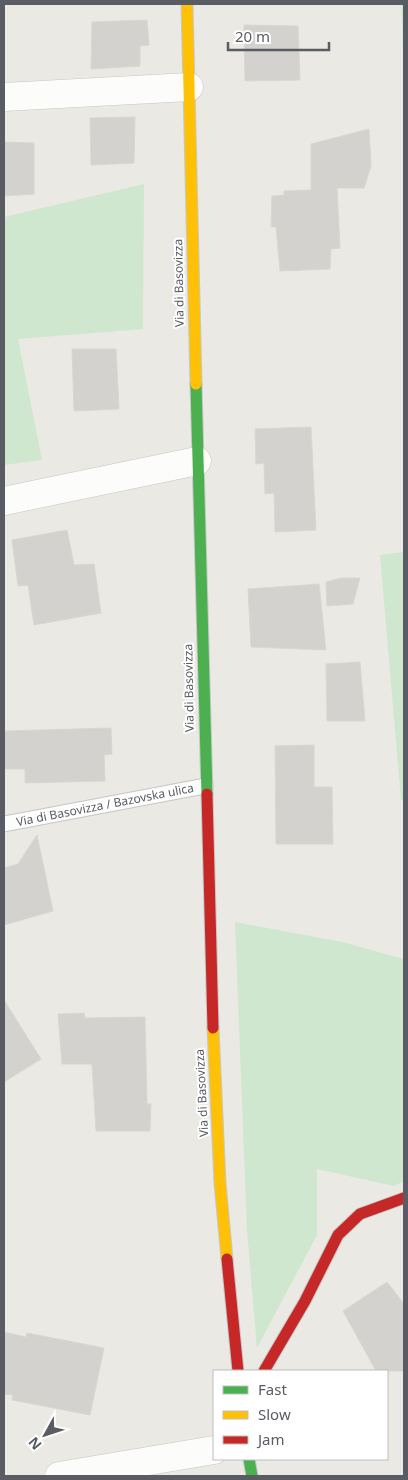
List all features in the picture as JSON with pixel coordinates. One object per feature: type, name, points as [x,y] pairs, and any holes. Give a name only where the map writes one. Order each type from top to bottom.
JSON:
[{"type":"main road","name":"Via di Basovizza","points":[[187,4],[211,1007],[220,1183],[238,1370]]},
{"type":"main road","points":[[265,1370],[305,1301],[338,1235],[360,1214],[404,1198]]},
{"type":"main road","points":[[249,1460],[252,1476]]},
{"type":"street","points":[[4,97],[189,87]]},
{"type":"street","points":[[4,501],[197,462]]},
{"type":"street","points":[[59,1476],[213,1450]]},
{"type":"lane","name":"Via di Basovizza / Bazovska ulica","points":[[4,824],[205,786]]},
{"type":"green space","points":[[401,4],[404,4],[404,73]]},
{"type":"green space","points":[[144,184],[143,329],[18,339],[42,460],[4,465],[4,217]]},
{"type":"green space","points":[[404,552],[404,800],[401,800],[380,555]]},
{"type":"green space","points":[[235,922],[342,942],[404,959],[404,1181],[394,1186],[317,1169],[317,1235],[257,1348],[247,1231]]},
{"type":"building","points":[[147,20],[149,45],[140,46],[140,66],[91,69],[92,22]]},
{"type":"building","points":[[244,25],[298,26],[300,80],[245,81]]},
{"type":"building","points":[[135,117],[134,163],[91,165],[90,118]]},
{"type":"building","points":[[369,129],[371,166],[364,188],[337,188],[340,248],[331,249],[330,269],[280,271],[276,227],[271,227],[272,196],[284,195],[284,191],[311,190],[311,144]]},
{"type":"building","points":[[4,142],[34,143],[34,194],[4,196]]},
{"type":"building","points":[[72,349],[116,349],[119,409],[74,411]]},
{"type":"building","points":[[311,427],[316,530],[275,532],[274,493],[265,494],[264,463],[256,464],[255,429]]},
{"type":"building","points":[[67,530],[74,565],[94,564],[101,613],[34,625],[28,585],[18,586],[12,540]]},
{"type":"building","points":[[342,578],[360,578],[353,604],[327,606],[326,582]]},
{"type":"building","points":[[319,584],[326,650],[251,647],[248,589]]},
{"type":"building","points":[[360,662],[365,721],[327,721],[326,664]]},
{"type":"building","points":[[111,728],[112,754],[104,755],[105,781],[25,783],[25,769],[4,769],[4,731]]},
{"type":"building","points":[[314,745],[314,787],[332,787],[333,844],[276,844],[275,746]]},
{"type":"building","points":[[37,835],[53,911],[4,925],[4,868],[18,864]]},
{"type":"building","points":[[4,1000],[41,1059],[4,1082]]},
{"type":"building","points":[[84,1013],[85,1018],[145,1017],[147,1104],[151,1104],[150,1131],[96,1131],[92,1064],[62,1064],[58,1014]]},
{"type":"building","points":[[387,1282],[404,1304],[404,1371],[375,1370],[343,1311]]},
{"type":"building","points":[[4,1332],[26,1337],[27,1333],[104,1348],[90,1415],[12,1400],[13,1395],[4,1394]]},
{"type":"traffic: fast","points":[[196,384],[207,794]]},
{"type":"traffic: fast","points":[[249,1460],[252,1476]]},
{"type":"traffic: slow","points":[[187,4],[196,384]]},
{"type":"traffic: slow","points":[[213,1028],[220,1183],[227,1259]]},
{"type":"traffic: jam","points":[[207,794],[213,1028]]},
{"type":"traffic: jam","points":[[265,1370],[305,1301],[338,1235],[360,1214],[404,1198]]},
{"type":"traffic: jam","points":[[227,1259],[238,1370]]}]
